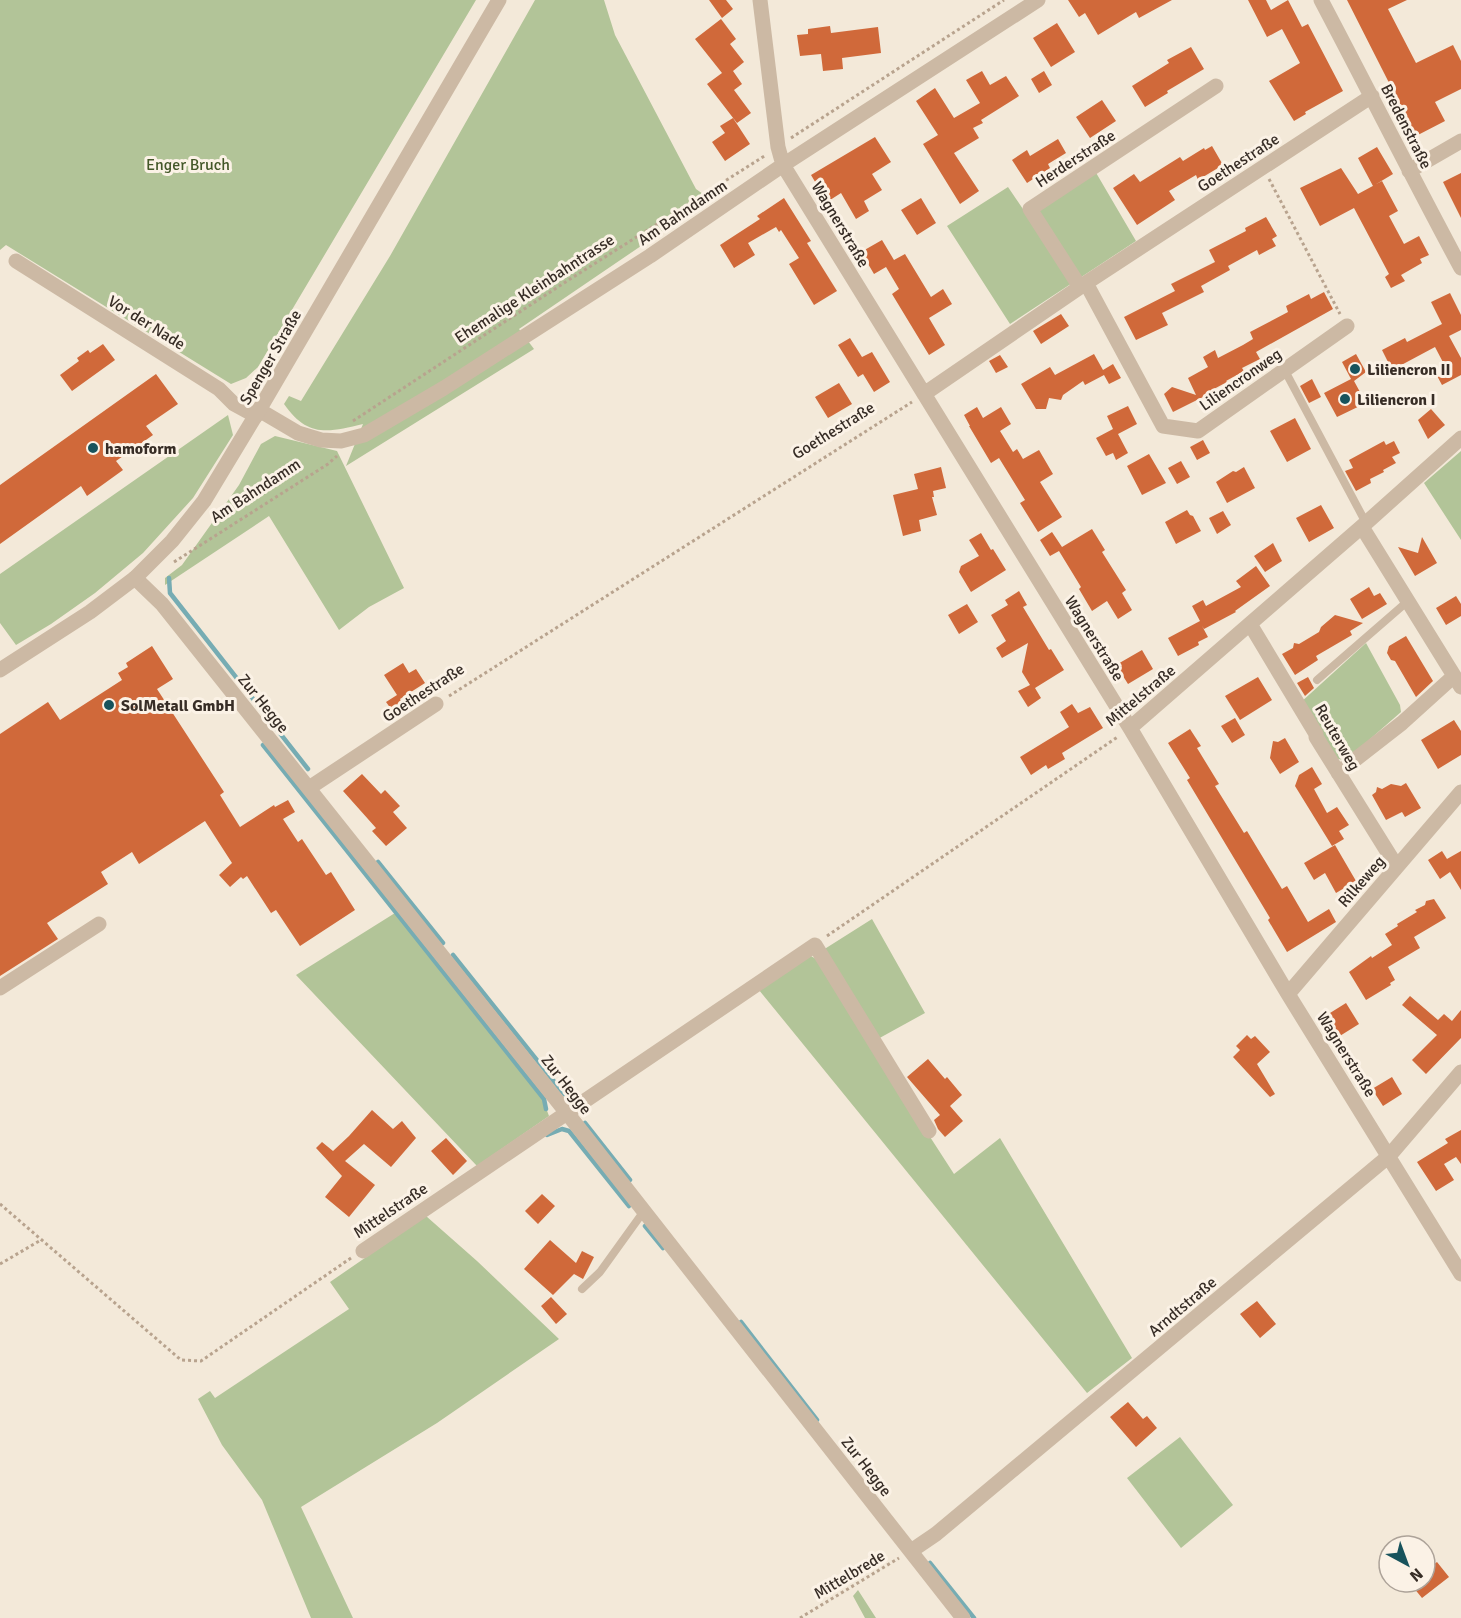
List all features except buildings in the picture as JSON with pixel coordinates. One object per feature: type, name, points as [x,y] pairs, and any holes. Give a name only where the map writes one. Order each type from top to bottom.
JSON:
[{"type":"street","name":"Spenger Straße","points":[[0,670],[90,612],[135,578],[172,541],[204,501],[258,413],[499,0]]},
{"type":"street","name":"Wagnerstraße","points":[[760,0],[778,147],[783,165],[1130,728],[1288,994],[1461,1274]]},
{"type":"street","name":"Am Bahndamm","points":[[258,413],[298,433],[321,440],[340,441],[364,435],[444,388],[650,256],[783,165],[1038,0]]},
{"type":"street","name":"Bredenstraße","points":[[1321,0],[1461,268]]},
{"type":"street","name":"Herderstraße","points":[[1083,285],[1030,209],[1216,86]]},
{"type":"street","name":"Goethestraße","points":[[924,394],[1083,285],[1372,96]]},
{"type":"street","points":[[1409,171],[1461,141]]},
{"type":"street","name":"Vor der Nade","points":[[16,261],[219,389],[234,404],[258,413]]},
{"type":"street","name":"Liliencronweg","points":[[1083,285],[1163,426],[1198,431],[1347,326]]},
{"type":"street","name":"Mittelstraße","points":[[1130,728],[1461,438]]},
{"type":"street","points":[[1338,773],[1457,682],[1364,525]]},
{"type":"street","name":"Zur Hegge","points":[[135,578],[162,604],[309,788],[963,1618]]},
{"type":"street","name":"Reuterweg","points":[[1250,624],[1396,867]]},
{"type":"street","name":"Goethestraße","points":[[309,788],[436,704]]},
{"type":"street","name":"Rilkeweg","points":[[1288,994],[1461,792]]},
{"type":"street","points":[[0,988],[99,924]]},
{"type":"street","points":[[814,945],[929,1131]]},
{"type":"street","name":"Mittelstraße","points":[[363,1251],[814,945]]},
{"type":"street","name":"Arndtstraße","points":[[911,1551],[936,1534],[1389,1156],[1461,1072]]},
{"type":"lane","points":[[1284,369],[1364,525]]},
{"type":"lane","points":[[1317,680],[1408,601]]},
{"type":"lane","points":[[582,1289],[600,1272],[644,1211]]},
{"type":"path","name":"Ehemalige Kleinbahntrasse","points":[[351,422],[564,282],[778,147],[1004,0]]},
{"type":"path","points":[[1263,167],[1347,326]]},
{"type":"path","name":"Goethestraße","points":[[436,704],[924,394]]},
{"type":"path","name":"Am Bahndamm","points":[[177,560],[328,464],[338,455],[340,441]]},
{"type":"path","name":"Mittelstraße","points":[[814,945],[1130,728]]},
{"type":"path","name":"Mittelstraße","points":[[0,1204],[181,1360],[201,1361],[363,1251]]},
{"type":"path","points":[[0,1264],[41,1240]]},
{"type":"path","name":"Mittelbrede","points":[[800,1618],[911,1551]]},
{"type":"green space","name":"Enger Bruch","points":[[0,0],[476,0],[258,367],[246,378],[231,384],[6,245],[0,250]]},
{"type":"green space","points":[[535,0],[604,0],[615,35],[696,189],[710,199],[519,329],[534,349],[346,466],[363,424],[319,430],[301,422],[284,404],[289,396],[301,401],[390,256]]},
{"type":"green space","points":[[1095,171],[1136,241],[1010,324],[947,226],[1008,187],[1027,215]]},
{"type":"green space","points":[[228,415],[233,435],[193,498],[143,553],[95,593],[16,645],[0,623],[0,574]]},
{"type":"green space","points":[[275,436],[337,451],[404,588],[369,607],[339,630],[269,516],[165,585],[165,578],[182,565],[239,485],[261,444]]},
{"type":"green space","points":[[1461,451],[1461,540],[1424,483]]},
{"type":"green space","points":[[1366,643],[1400,705],[1401,712],[1343,760],[1335,758],[1300,703]]},
{"type":"green space","points":[[395,913],[543,1100],[549,1116],[477,1166],[296,975]]},
{"type":"green space","points":[[872,919],[925,1013],[876,1040],[823,950]]},
{"type":"green space","points":[[811,956],[821,962],[870,1044],[954,1174],[1000,1138],[1132,1358],[1087,1393],[759,990]]},
{"type":"green space","points":[[426,1216],[559,1339],[437,1423],[301,1507],[353,1618],[311,1618],[262,1500],[222,1445],[198,1399],[210,1391],[215,1398],[349,1309],[330,1282]]},
{"type":"green space","points":[[1180,1437],[1233,1505],[1181,1548],[1127,1478]]},
{"type":"green space","points":[[858,1590],[876,1618],[865,1618],[853,1596]]},
{"type":"waterway","points":[[169,578],[170,593],[308,769]]},
{"type":"waterway","points":[[263,745],[544,1099],[546,1109]]},
{"type":"waterway","points":[[378,862],[443,943]]},
{"type":"waterway","points":[[453,955],[564,1094]]},
{"type":"waterway","points":[[585,1123],[630,1180]]},
{"type":"waterway","points":[[547,1135],[562,1129],[569,1131],[629,1206]]},
{"type":"waterway","points":[[645,1226],[663,1248]]},
{"type":"waterway","points":[[741,1322],[817,1420]]},
{"type":"waterway","points":[[930,1563],[974,1618]]},
{"type":"place","name":"Liliencron II","points":[[1355,369]]},
{"type":"place","name":"Liliencron I","points":[[1345,399]]},
{"type":"place","name":"hamoform","points":[[93,448]]},
{"type":"place","name":"SolMetall GmbH","points":[[109,705]]}]
